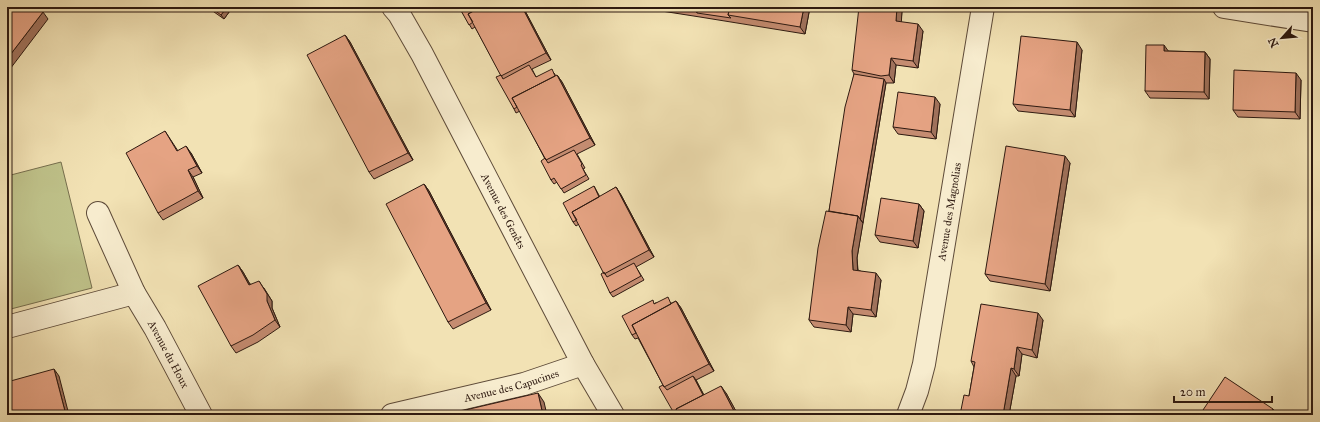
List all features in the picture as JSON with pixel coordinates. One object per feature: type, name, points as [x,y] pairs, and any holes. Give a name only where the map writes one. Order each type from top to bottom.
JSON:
[{"type":"street","name":"Avenue des Genêts","points":[[393,7],[399,14],[422,54],[583,364],[612,415]]},
{"type":"street","name":"Avenue des Magnolias","points":[[908,415],[917,391],[924,364],[983,7]]},
{"type":"street","points":[[1224,7],[1313,21]]},
{"type":"street","name":"Avenue du Houx","points":[[98,213],[134,293],[155,328],[201,415]]},
{"type":"street","points":[[7,327],[134,293]]},
{"type":"street","name":"Avenue des Capucines","points":[[392,415],[524,384],[583,364]]},
{"type":"green space","points":[[61,162],[92,288],[7,310],[7,176]]},
{"type":"building","points":[[7,7],[36,7],[43,12],[7,59]]},
{"type":"building","points":[[210,7],[227,7],[221,15]]},
{"type":"building","points":[[459,7],[481,7],[468,14],[473,22],[469,25]]},
{"type":"building","points":[[481,7],[522,7],[546,53],[501,76],[468,14]]},
{"type":"building","points":[[678,7],[695,7],[695,10]]},
{"type":"building","points":[[698,7],[730,7],[728,15],[731,18],[697,13]]},
{"type":"building","points":[[730,7],[804,7],[800,27],[728,15]]},
{"type":"building","points":[[859,7],[897,7],[896,21],[918,24],[913,61],[891,58],[889,75],[881,76],[852,70]]},
{"type":"building","points":[[345,35],[408,153],[369,172],[307,55]]},
{"type":"building","points":[[1021,36],[1077,42],[1070,110],[1013,104]]},
{"type":"building","points":[[1146,45],[1164,45],[1164,51],[1205,52],[1204,92],[1145,91]]},
{"type":"building","points":[[529,65],[536,77],[552,69],[555,76],[512,98],[517,107],[514,109],[496,77],[501,75],[503,79]]},
{"type":"building","points":[[1234,70],[1296,73],[1295,112],[1233,110]]},
{"type":"building","points":[[854,74],[884,79],[860,219],[858,216],[829,211],[845,107]]},
{"type":"building","points":[[557,75],[590,138],[546,160],[512,98]]},
{"type":"building","points":[[898,92],[935,97],[931,132],[893,127]]},
{"type":"building","points":[[165,131],[177,151],[186,146],[197,166],[188,170],[198,191],[158,213],[126,153]]},
{"type":"building","points":[[1006,146],[1065,156],[1045,284],[985,274]]},
{"type":"building","points":[[574,150],[586,175],[561,189],[554,178],[551,180],[541,161],[545,158],[548,163]]},
{"type":"building","points":[[424,184],[486,303],[448,322],[386,204]]},
{"type":"building","points":[[594,186],[599,197],[572,212],[577,220],[573,222],[563,203]]},
{"type":"building","points":[[616,187],[649,250],[604,274],[572,212]]},
{"type":"building","points":[[881,198],[919,204],[913,241],[875,235]]},
{"type":"building","points":[[826,211],[858,216],[852,251],[853,270],[876,273],[871,310],[848,307],[846,325],[809,320],[818,248]]},
{"type":"building","points":[[634,263],[641,276],[610,293],[601,274],[604,272],[607,277]]},
{"type":"building","points":[[238,265],[249,285],[259,281],[267,294],[267,301],[275,320],[253,335],[231,346],[198,286]]},
{"type":"building","points":[[668,297],[671,304],[632,325],[636,333],[632,335],[622,316],[653,300],[654,304]]},
{"type":"building","points":[[676,301],[709,364],[664,387],[632,325]]},
{"type":"building","points":[[981,304],[1038,313],[1032,350],[1017,347],[1014,369],[1011,368],[1003,415],[960,415],[964,395],[969,396],[975,362],[971,361]]},
{"type":"building","points":[[54,369],[66,415],[7,415],[7,382]]},
{"type":"building","points":[[693,376],[703,395],[676,409],[679,415],[675,415],[659,387],[663,385],[667,390]]},
{"type":"building","points":[[1225,377],[1273,409],[1269,415],[1203,415],[1201,413]]},
{"type":"building","points":[[721,386],[736,415],[679,415],[676,409]]},
{"type":"building","points":[[538,393],[543,415],[444,415]]}]
